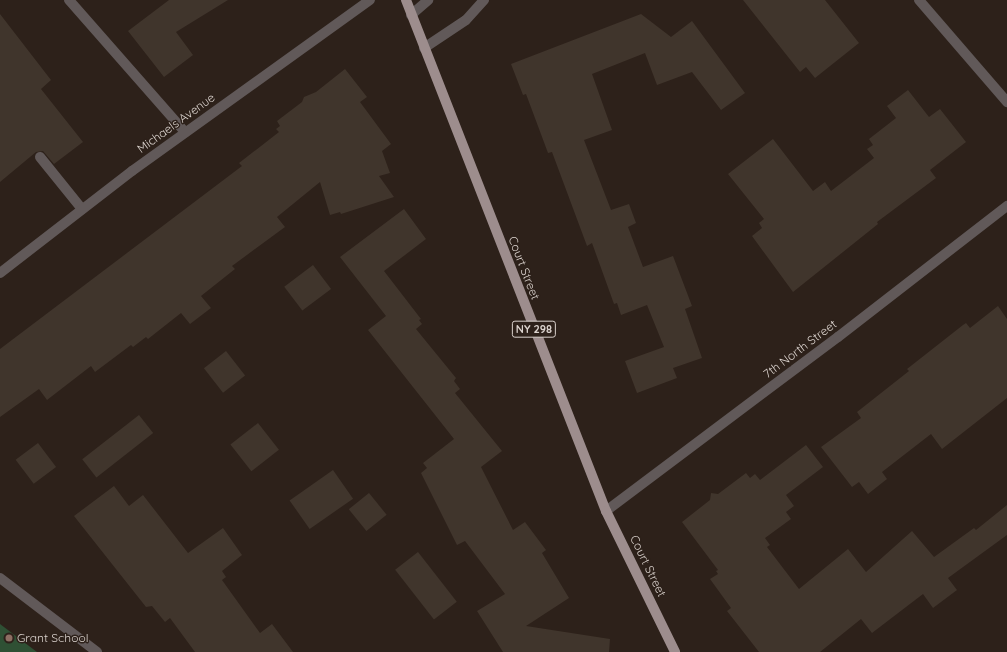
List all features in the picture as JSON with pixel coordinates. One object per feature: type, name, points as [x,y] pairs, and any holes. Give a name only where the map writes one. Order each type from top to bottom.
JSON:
[{"type":"main road","name":"Court Street","points":[[406,0],[606,511],[675,652]]},
{"type":"street","points":[[69,0],[185,132]]},
{"type":"street","name":"Michaels Avenue","points":[[0,272],[185,132],[370,0]]},
{"type":"street","points":[[411,15],[428,0]]},
{"type":"street","points":[[424,48],[466,20],[484,0]]},
{"type":"street","points":[[918,0],[1007,102]]},
{"type":"street","points":[[40,157],[82,209]]},
{"type":"street","name":"7th North Street","points":[[606,511],[838,337],[1007,206]]},
{"type":"street","points":[[0,578],[96,652]]},
{"type":"green space","name":"Grant School","points":[[0,624],[37,652],[0,652]]},
{"type":"building","points":[[169,0],[228,0],[176,32],[193,55],[164,77],[128,31]]},
{"type":"building","points":[[743,0],[825,0],[859,43],[815,78],[806,67],[800,72]]},
{"type":"building","points":[[0,14],[51,80],[41,89],[83,142],[54,164],[43,151],[36,152],[0,182]]},
{"type":"building","points":[[641,14],[671,37],[692,21],[745,93],[721,110],[692,72],[657,85],[645,53],[592,74],[612,130],[584,140],[611,210],[629,204],[636,223],[628,227],[643,267],[673,256],[692,306],[685,309],[702,358],[673,368],[677,378],[637,393],[625,361],[664,347],[647,305],[621,315],[617,303],[614,304],[592,243],[587,246],[552,152],[548,153],[526,94],[523,95],[511,64]]},
{"type":"building","points":[[345,69],[367,97],[360,102],[391,144],[382,151],[390,173],[379,176],[394,197],[341,214],[340,212],[330,215],[320,182],[277,217],[285,227],[232,266],[235,269],[201,296],[211,308],[190,324],[181,313],[148,339],[146,337],[133,347],[131,345],[95,372],[91,366],[47,400],[39,389],[0,417],[0,349],[242,166],[239,163],[279,132],[276,129],[280,126],[277,121],[302,102],[304,97],[316,92]]},
{"type":"building","points":[[908,90],[929,117],[940,109],[966,142],[930,170],[936,178],[877,222],[878,224],[793,292],[752,236],[762,228],[759,223],[764,219],[728,174],[773,139],[813,191],[825,182],[831,191],[874,158],[867,149],[873,145],[869,139],[896,118],[887,106]]},
{"type":"building","points":[[404,209],[426,239],[384,271],[421,319],[419,320],[422,324],[416,329],[456,378],[454,381],[460,389],[455,393],[502,451],[481,467],[513,530],[525,522],[546,550],[542,553],[569,598],[526,626],[610,639],[609,652],[503,652],[477,611],[505,594],[465,541],[457,545],[421,473],[427,468],[423,463],[454,439],[368,330],[386,316],[340,257]]},
{"type":"building","points":[[313,265],[331,289],[302,311],[284,287]]},
{"type":"building","points":[[998,306],[1007,319],[1007,398],[942,449],[931,434],[882,472],[887,479],[868,494],[859,482],[852,487],[821,447],[861,418],[857,412],[909,371],[907,369],[963,325],[966,323],[970,328]]},
{"type":"building","points":[[226,351],[245,375],[223,393],[204,368]]},
{"type":"building","points":[[139,415],[153,433],[96,477],[82,459]]},
{"type":"building","points":[[258,423],[279,450],[251,471],[230,445]]},
{"type":"building","points":[[38,443],[56,467],[34,484],[16,460]]},
{"type":"building","points":[[806,445],[823,467],[786,495],[794,506],[786,512],[791,519],[765,538],[770,545],[767,547],[799,589],[848,549],[866,572],[912,531],[934,557],[974,528],[976,530],[1007,505],[1007,535],[948,578],[957,590],[933,608],[923,594],[872,633],[861,619],[820,652],[759,652],[727,611],[731,608],[710,579],[718,574],[716,571],[718,570],[682,522],[710,500],[711,493],[718,494],[746,473],[750,478],[755,474],[760,480]]},
{"type":"building","points":[[333,470],[353,499],[310,529],[290,500]]},
{"type":"building","points":[[114,486],[129,506],[143,495],[188,553],[223,528],[242,555],[222,571],[226,577],[222,580],[260,633],[272,624],[293,652],[195,652],[170,618],[165,622],[152,606],[146,607],[74,516]]},
{"type":"building","points":[[369,493],[387,515],[366,531],[349,509]]},
{"type":"building","points":[[418,552],[457,602],[434,619],[395,570]]},
{"type":"place","name":"Grant School","points":[[9,638]]}]
